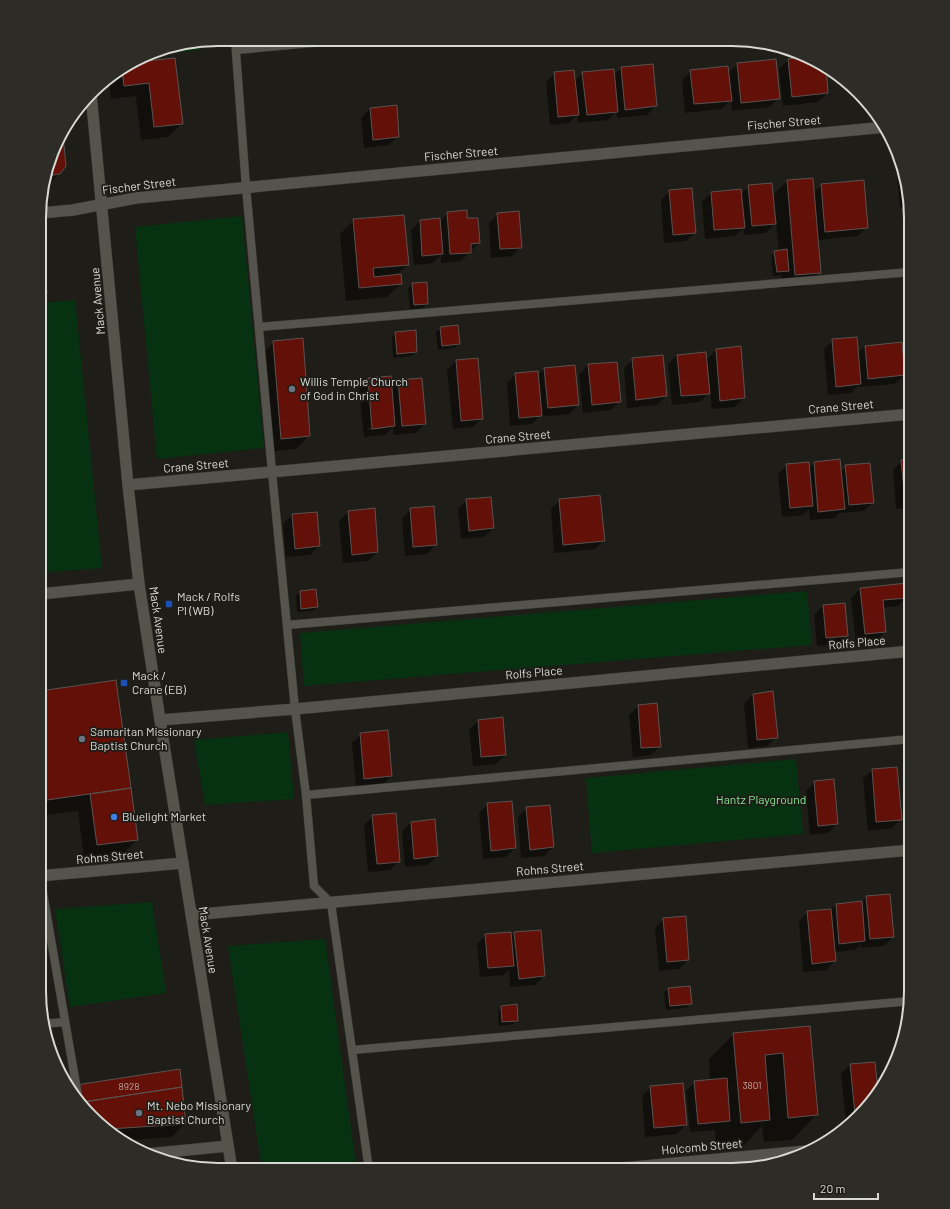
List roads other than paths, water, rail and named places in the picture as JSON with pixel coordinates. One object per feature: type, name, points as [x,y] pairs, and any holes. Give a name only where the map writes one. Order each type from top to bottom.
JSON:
[{"type":"street","name":"Mack Avenue","points":[[92,101],[128,485],[139,584],[231,1163]]},
{"type":"street","name":"Fischer Street","points":[[46,212],[73,210],[136,198],[878,128]]},
{"type":"street","name":"Crane Street","points":[[128,485],[904,415]]},
{"type":"street","points":[[46,593],[139,584]]},
{"type":"street","name":"Rolfs Place","points":[[160,720],[295,709],[904,652]]},
{"type":"street","name":"Rohns Street","points":[[191,915],[904,851]]},
{"type":"street","name":"Rohns Street","points":[[46,874],[183,863]]},
{"type":"street","points":[[159,1153],[228,1146]]},
{"type":"street","name":"Holcomb Street","points":[[677,1163],[792,1152]]},
{"type":"lane","points":[[236,46],[246,187],[272,472],[295,709],[306,795],[314,886],[331,902],[368,1163]]},
{"type":"lane","points":[[236,50],[280,46]]},
{"type":"lane","points":[[259,327],[904,273]]},
{"type":"lane","points":[[287,625],[904,573]]},
{"type":"lane","points":[[306,795],[904,739]]},
{"type":"lane","points":[[46,910],[77,1090]]},
{"type":"lane","points":[[352,1050],[904,1002]]},
{"type":"lane","points":[[49,1023],[65,1022]]},
{"type":"place","name":"Willis Temple Church of God in Christ","points":[[292,389]]},
{"type":"place","name":"Mack / Rolfs Pl (WB)","points":[[169,604]]},
{"type":"place","name":"Mack / Crane (EB)","points":[[124,683]]},
{"type":"place","name":"Samaritan Missionary Baptist Church","points":[[82,739]]},
{"type":"place","name":"Bluelight Market","points":[[114,817]]},
{"type":"place","name":"Mt. Nebo Missionary Baptist Church","points":[[139,1113]]},
{"type":"park label","name":"Hantz Playground","points":[[761,800]]}]
